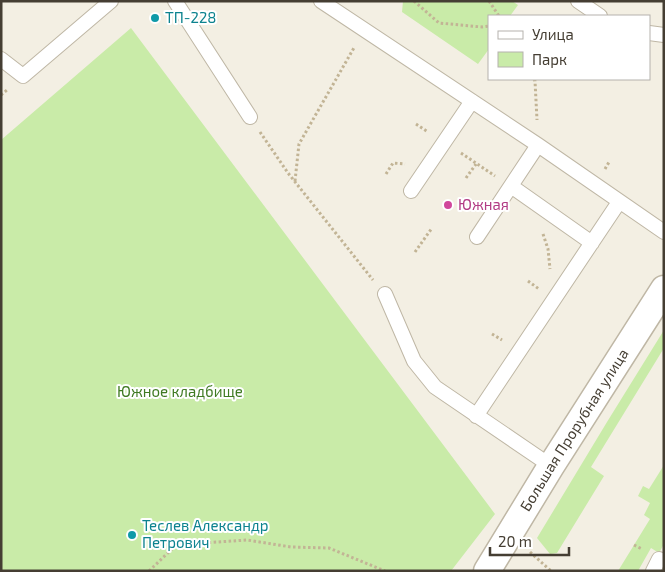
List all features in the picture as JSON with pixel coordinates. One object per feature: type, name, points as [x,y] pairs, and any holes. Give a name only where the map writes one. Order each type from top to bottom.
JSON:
[{"type":"street","name":"Большая Прорубная улица","points":[[487,571],[551,466],[664,289]]},
{"type":"lane","points":[[1,60],[23,76],[111,1]]},
{"type":"lane","points":[[175,1],[250,117]]},
{"type":"lane","points":[[321,1],[538,145],[664,232]]},
{"type":"lane","points":[[578,1],[599,15]]},
{"type":"lane","points":[[650,33],[664,34]]},
{"type":"lane","points":[[411,191],[472,101]]},
{"type":"lane","points":[[477,237],[538,145]]},
{"type":"lane","points":[[511,186],[592,243]]},
{"type":"lane","points":[[476,416],[619,202]]},
{"type":"lane","points":[[385,294],[414,361],[435,387],[551,466]]},
{"type":"path","points":[[414,1],[439,23],[488,26]]},
{"type":"path","points":[[489,1],[498,15]]},
{"type":"path","points":[[294,181],[299,144],[364,30]]},
{"type":"path","points":[[534,80],[538,145]]},
{"type":"path","points":[[416,124],[432,134]]},
{"type":"path","points":[[260,131],[294,181],[385,294]]},
{"type":"path","points":[[445,142],[511,186]]},
{"type":"path","points":[[386,174],[394,163]]},
{"type":"path","points":[[466,178],[476,164]]},
{"type":"path","points":[[534,202],[548,249],[554,299]]},
{"type":"path","points":[[415,252],[432,228]]},
{"type":"path","points":[[528,281],[536,287]]},
{"type":"path","points":[[149,571],[173,548],[184,543],[247,540],[291,547],[329,548],[385,571]]},
{"type":"path","points":[[526,548],[551,571]]},
{"type":"green space","points":[[403,1],[512,1],[518,5],[511,15],[488,15],[488,50],[478,64],[402,12]]},
{"type":"green space","name":"Южное кладбище","points":[[131,28],[495,514],[451,571],[1,571],[1,140]]},
{"type":"green space","points":[[664,330],[664,348],[591,467],[604,476],[557,553],[550,554],[537,538]]},
{"type":"green space","points":[[664,465],[664,544],[659,553],[651,548],[638,571],[618,571],[650,519],[644,515],[650,503],[638,496],[643,486],[649,489]]},
{"type":"place","name":"ТП-228","points":[[155,18]]},
{"type":"place","name":"Южная","points":[[448,205]]},
{"type":"place","name":"Теслев Александр Петрович","points":[[132,535]]}]
